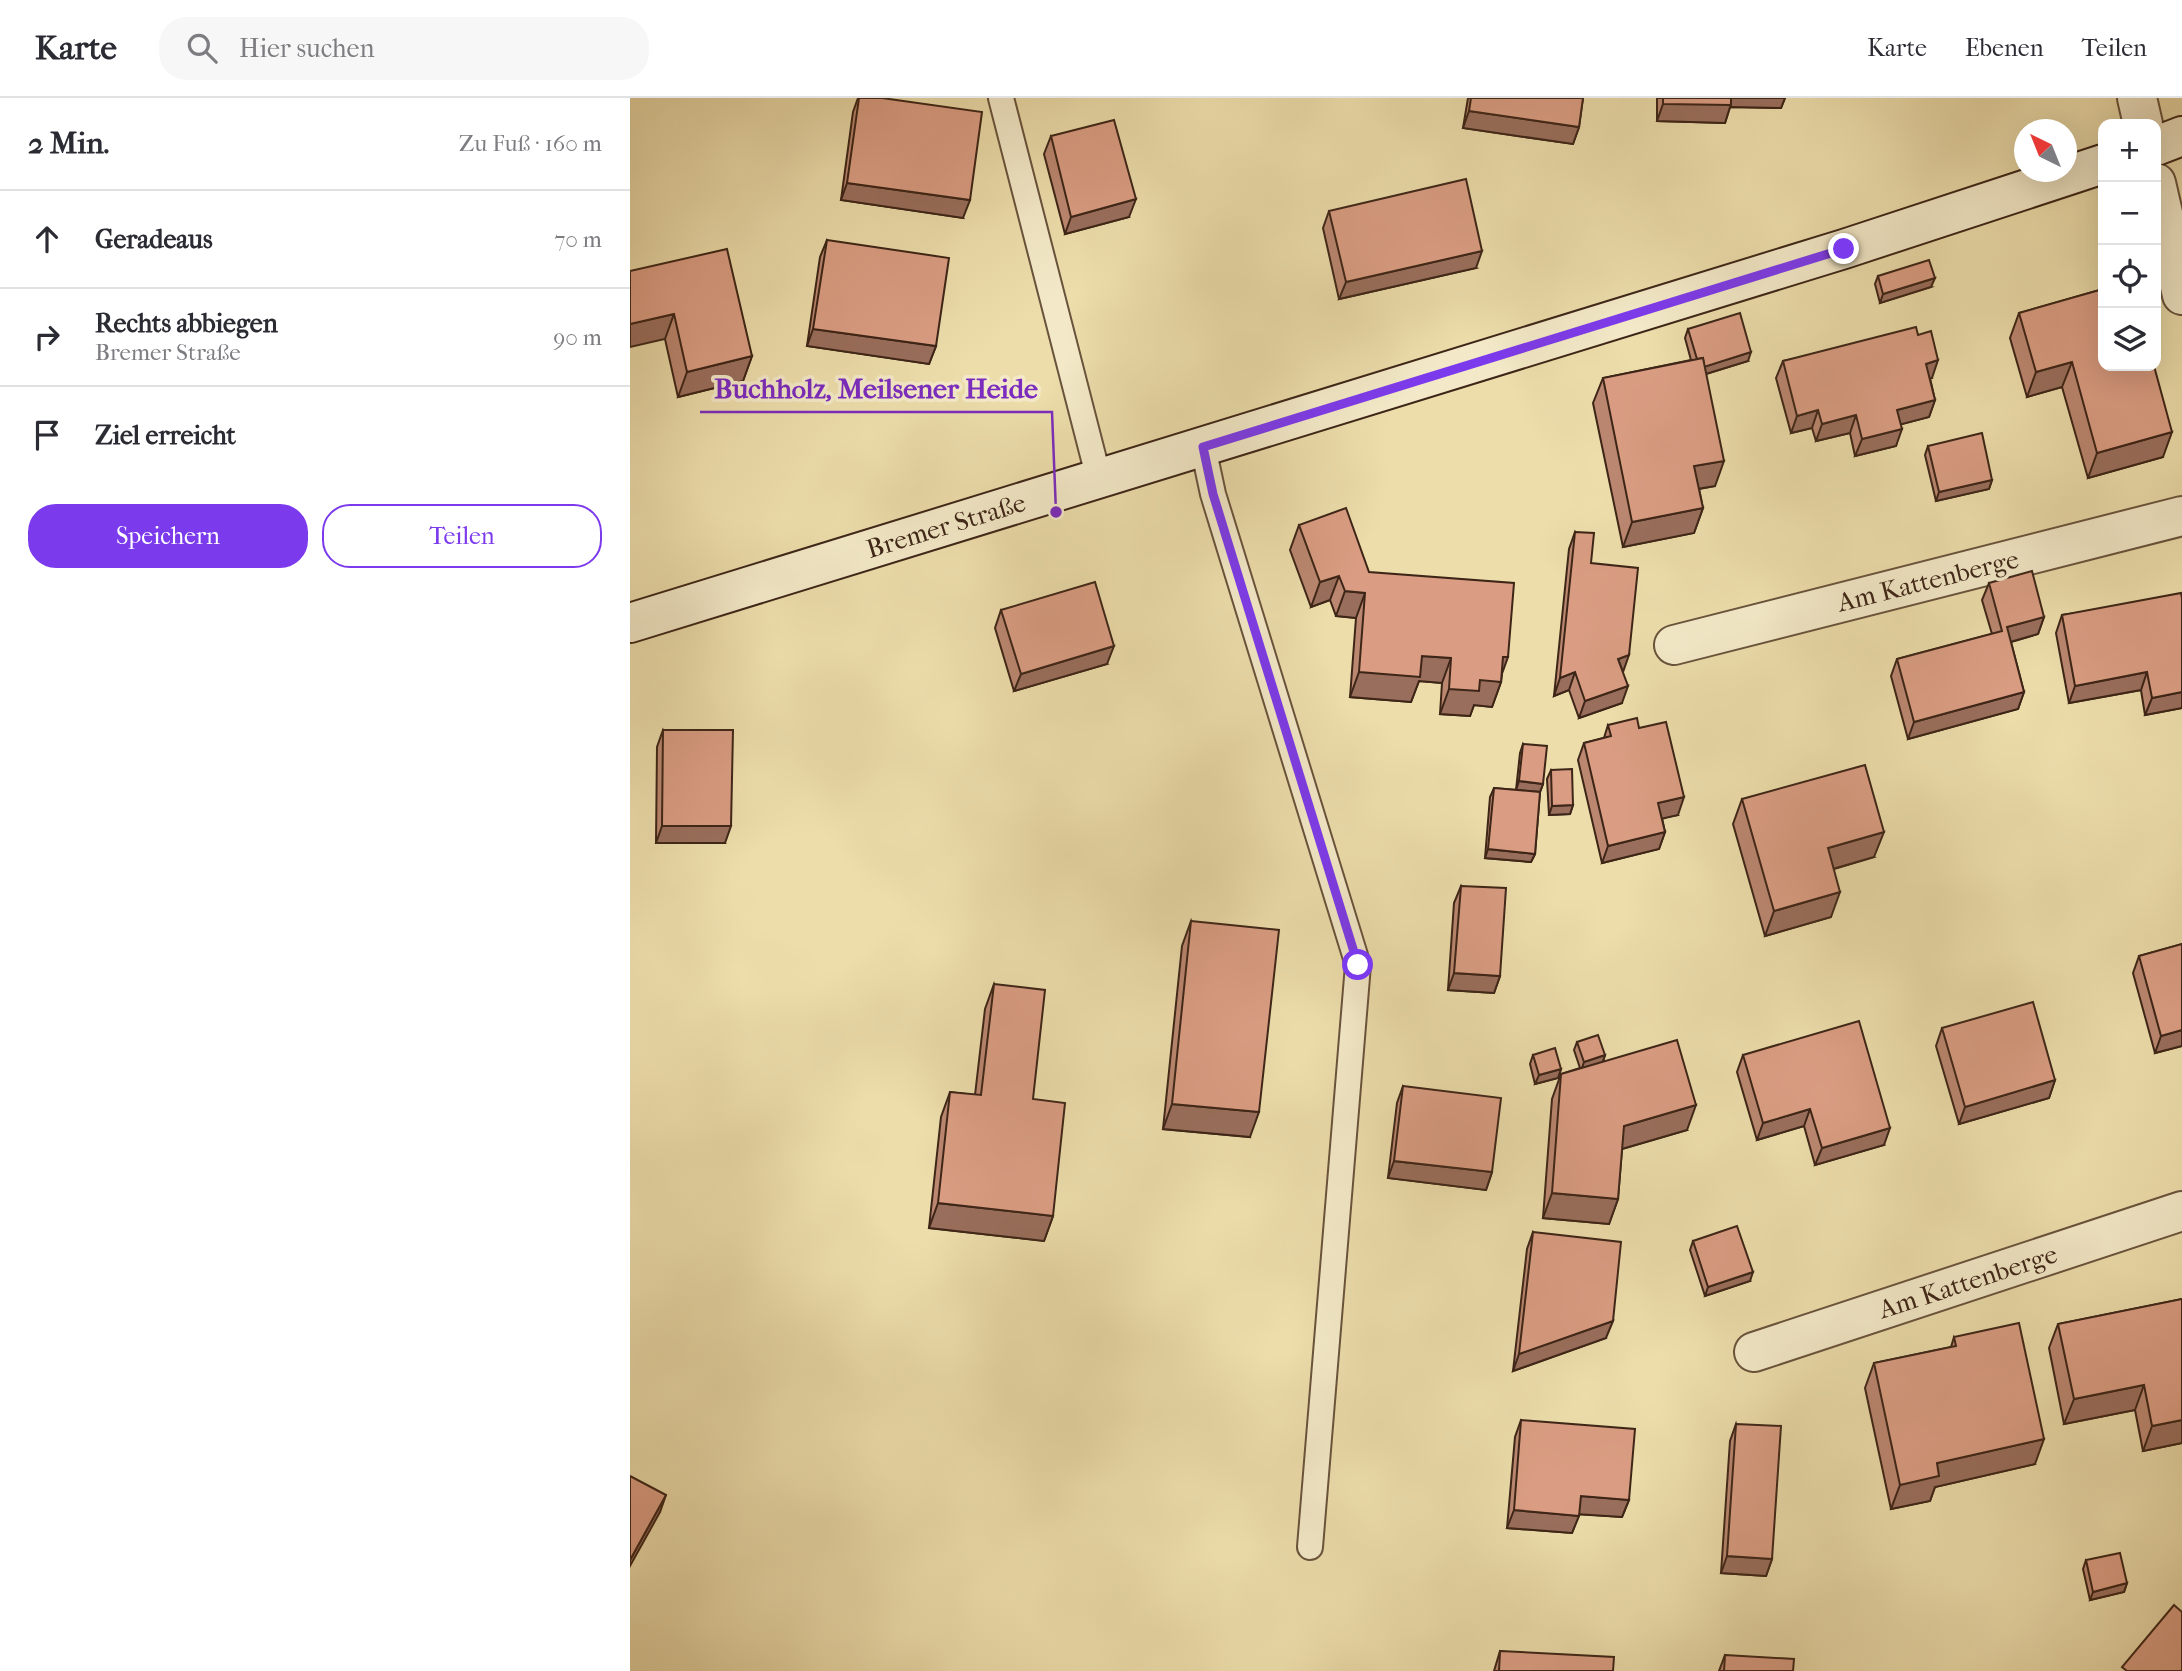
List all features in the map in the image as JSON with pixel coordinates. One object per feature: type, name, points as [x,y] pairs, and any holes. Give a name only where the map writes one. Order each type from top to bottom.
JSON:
[{"type":"street","points":[[2137,98],[2142,119]]},
{"type":"street","points":[[2161,144],[2182,136]]},
{"type":"street","name":"Bremer Straße","points":[[630,623],[1844,249],[2098,165]]},
{"type":"street","points":[[2161,205],[2182,295]]},
{"type":"street","name":"Am Kattenberge","points":[[1674,645],[2182,516]]},
{"type":"street","name":"Am Kattenberge","points":[[1754,1352],[2182,1211]]},
{"type":"lane","points":[[1001,98],[1099,479]]},
{"type":"lane","points":[[1203,447],[1213,494],[1358,965],[1310,1546]]},
{"type":"building","points":[[859,98],[882,98],[982,112],[970,200],[847,183]]},
{"type":"building","points":[[1471,98],[1583,98],[1579,127],[1469,111]]},
{"type":"building","points":[[1663,98],[1731,98],[1731,105],[1663,104]]},
{"type":"building","points":[[1114,120],[1136,199],[1071,217],[1051,136]]},
{"type":"building","points":[[1466,179],[1482,251],[1346,282],[1329,211]]},
{"type":"building","points":[[827,240],[949,258],[936,346],[813,329]]},
{"type":"building","points":[[727,249],[752,356],[687,372],[674,314],[630,324],[630,271]]},
{"type":"building","points":[[1929,260],[1935,278],[1883,294],[1878,276]]},
{"type":"building","points":[[2098,290],[2098,371],[2155,371],[2172,432],[2097,453],[2072,362],[2036,372],[2019,313]]},
{"type":"building","points":[[1740,313],[1751,352],[1704,367],[1703,358],[1697,359],[1688,329]]},
{"type":"building","points":[[1916,327],[1918,335],[1931,331],[1938,360],[1926,364],[1935,400],[1897,410],[1902,429],[1862,439],[1856,415],[1822,424],[1818,410],[1797,416],[1783,361]]},
{"type":"building","points":[[1703,358],[1724,461],[1694,466],[1703,508],[1632,522],[1603,378]]},
{"type":"building","points":[[1982,433],[1992,480],[1939,492],[1928,446]]},
{"type":"building","points":[[1346,508],[1369,572],[1514,583],[1508,657],[1503,657],[1501,682],[1480,680],[1479,691],[1449,689],[1451,658],[1422,656],[1420,677],[1359,672],[1365,593],[1345,591],[1339,576],[1320,582],[1299,525]]},
{"type":"building","points":[[1575,532],[1594,533],[1591,563],[1638,568],[1629,655],[1618,659],[1628,686],[1585,701],[1575,672],[1560,678]]},
{"type":"building","points":[[2032,571],[2044,617],[2007,627],[2024,692],[1914,722],[1897,659],[2002,631],[1989,583]]},
{"type":"building","points":[[1095,582],[1114,646],[1021,674],[1001,610]]},
{"type":"building","points":[[2181,593],[2182,692],[2152,698],[2147,672],[2075,686],[2062,615]]},
{"type":"building","points":[[1637,718],[1639,728],[1666,722],[1684,797],[1658,803],[1665,832],[1608,846],[1584,743],[1611,736],[1608,725]]},
{"type":"building","points":[[663,730],[733,730],[731,826],[662,826]]},
{"type":"building","points":[[1523,744],[1547,746],[1543,784],[1519,781]]},
{"type":"building","points":[[1865,765],[1884,832],[1828,848],[1840,892],[1774,911],[1742,799]]},
{"type":"building","points":[[1572,769],[1573,805],[1552,806],[1551,770]]},
{"type":"building","points":[[1494,788],[1540,792],[1535,854],[1488,849]]},
{"type":"building","points":[[1461,886],[1506,888],[1500,976],[1454,973]]},
{"type":"building","points":[[1191,921],[1279,930],[1259,1112],[1172,1104]]},
{"type":"building","points":[[2182,944],[2182,1030],[2161,1036],[2139,956]]},
{"type":"building","points":[[994,984],[1045,990],[1033,1099],[1065,1103],[1053,1216],[938,1203],[950,1092],[981,1095]]},
{"type":"building","points":[[2033,1002],[2055,1080],[1965,1107],[1942,1028]]},
{"type":"building","points":[[1859,1021],[1890,1128],[1822,1148],[1810,1109],[1763,1123],[1743,1055]]},
{"type":"building","points":[[1598,1035],[1605,1055],[1584,1062],[1577,1042]]},
{"type":"building","points":[[1677,1040],[1696,1105],[1624,1126],[1618,1199],[1552,1193],[1561,1074]]},
{"type":"building","points":[[1555,1048],[1561,1069],[1539,1075],[1533,1055]]},
{"type":"building","points":[[1403,1086],[1501,1098],[1492,1172],[1394,1161]]},
{"type":"building","points":[[1737,1226],[1753,1272],[1708,1287],[1693,1241]]},
{"type":"building","points":[[1533,1232],[1621,1242],[1613,1321],[1519,1354]]},
{"type":"building","points":[[2182,1299],[2182,1420],[2152,1426],[2144,1385],[2074,1399],[2058,1324]]},
{"type":"building","points":[[2019,1323],[2044,1439],[1937,1463],[1939,1476],[1900,1485],[1874,1363],[1956,1346],[1954,1337]]},
{"type":"building","points":[[1521,1420],[1635,1429],[1629,1500],[1581,1496],[1579,1516],[1514,1510]]},
{"type":"building","points":[[1736,1424],[1781,1426],[1772,1559],[1727,1556]]},
{"type":"building","points":[[630,1476],[666,1495],[630,1560]]},
{"type":"building","points":[[2120,1553],[2127,1583],[2093,1592],[2086,1560]]},
{"type":"building","points":[[2174,1605],[2182,1612],[2182,1671],[2127,1671],[2122,1667]]},
{"type":"building","points":[[1500,1651],[1614,1657],[1613,1671],[1499,1671]]},
{"type":"building","points":[[1725,1655],[1794,1659],[1793,1671],[1724,1671]]},
{"type":"place","name":"Buchholz, Meilsener Heide","points":[[1056,512]]},
{"type":"route","points":[[1358,965],[1213,494],[1203,447],[1844,249]]}]
